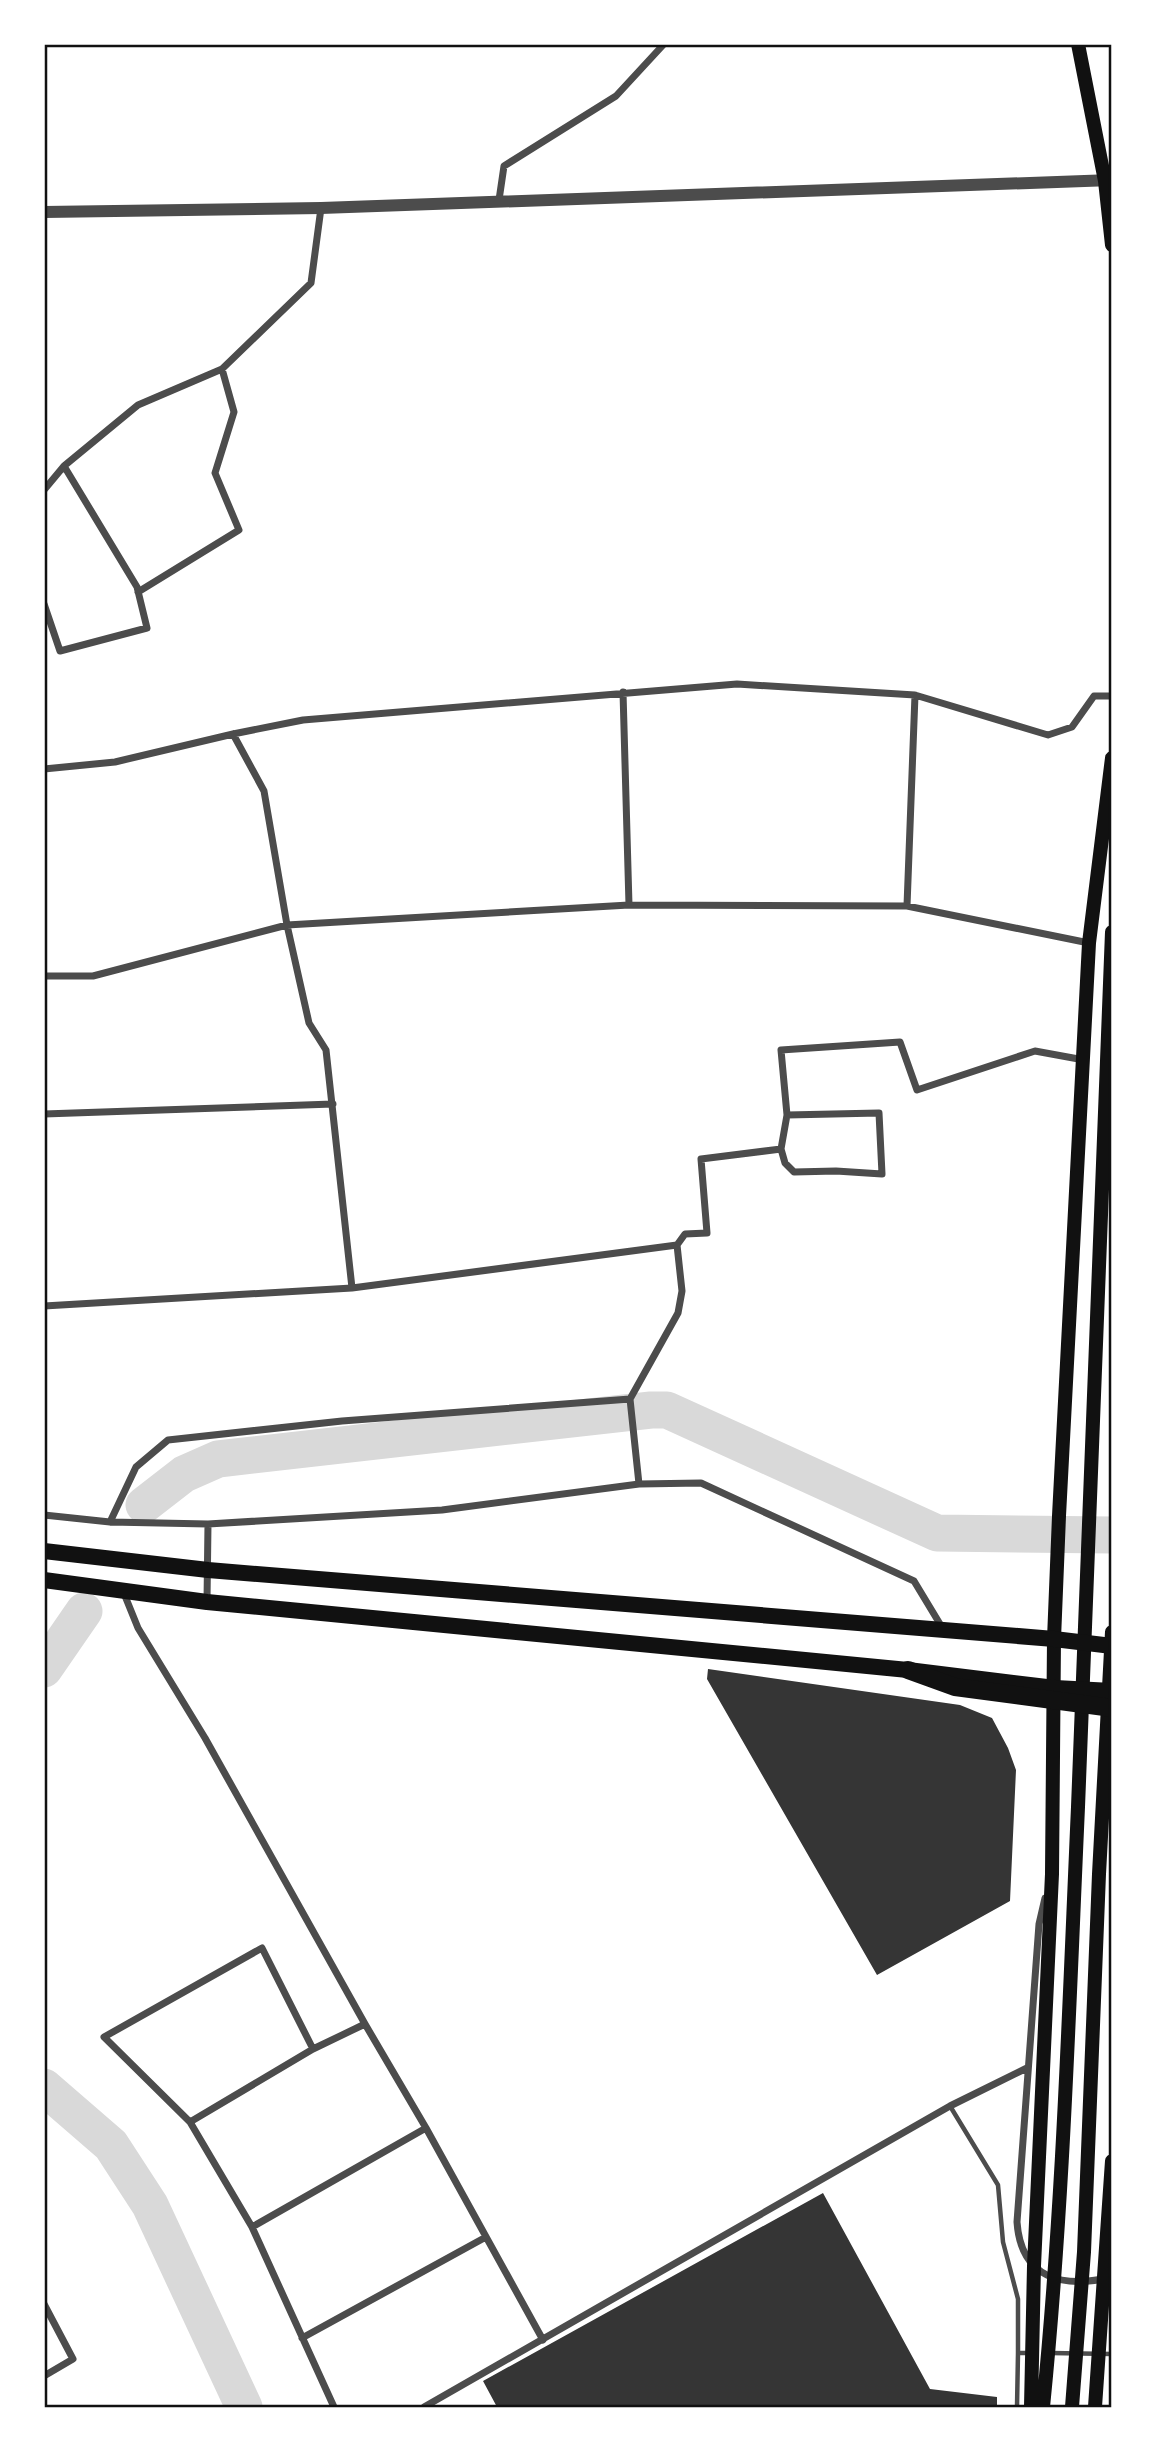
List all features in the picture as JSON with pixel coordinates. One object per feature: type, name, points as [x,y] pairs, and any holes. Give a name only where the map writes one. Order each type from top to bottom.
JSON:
[{"type":"highway","points":[[44,1551],[208,1570],[1055,1639],[1112,1646]]},
{"type":"highway","points":[[44,1580],[207,1602],[908,1670],[955,1687],[1055,1694],[1112,1691]]},
{"type":"highway","points":[[1055,1694],[1112,1708]]},
{"type":"main road","points":[[1078,44],[1110,181],[1112,245]]},
{"type":"main road","points":[[1031,2407],[1034,2252],[1052,1874],[1059,1516],[1089,943],[1112,758]]},
{"type":"main road","points":[[1043,2407],[1055,2275],[1088,1601],[1112,932]]},
{"type":"main road","points":[[1072,2406],[1084,2252],[1112,1632]]},
{"type":"main road","points":[[1095,2407],[1112,2161]]},
{"type":"street","points":[[499,200],[504,166],[616,96],[664,44]]},
{"type":"street","points":[[44,212],[321,208],[1110,181]]},
{"type":"street","points":[[44,490],[64,466],[138,405],[222,369],[312,283],[321,208]]},
{"type":"street","points":[[138,592],[239,530],[215,473],[234,412],[222,369]]},
{"type":"street","points":[[44,604],[60,651],[146,628],[138,592],[64,466]]},
{"type":"street","points":[[44,769],[115,762],[303,720],[737,684],[915,695],[1048,734],[1072,727],[1094,696],[1112,696]]},
{"type":"street","points":[[623,692],[629,905]]},
{"type":"street","points":[[907,906],[915,695]]},
{"type":"street","points":[[233,734],[264,791],[287,925],[309,1023],[326,1050],[352,1288]]},
{"type":"street","points":[[44,976],[93,976],[287,925],[629,905],[907,906],[1089,943]]},
{"type":"street","points":[[787,1115],[879,1113],[882,1174],[794,1172],[785,1163],[781,1149],[787,1115],[781,1051],[901,1042],[916,1090],[1035,1051],[1084,1060]]},
{"type":"street","points":[[44,1114],[334,1104]]},
{"type":"street","points":[[639,1484],[631,1399],[678,1313],[682,1290],[677,1245],[685,1234],[707,1233],[701,1159],[781,1149]]},
{"type":"street","points":[[44,1306],[352,1288],[677,1245]]},
{"type":"street","points":[[110,1522],[136,1467],[168,1440],[342,1421],[631,1399]]},
{"type":"street","points":[[44,1515],[110,1522],[208,1524],[442,1510],[639,1484],[701,1483],[914,1581],[944,1630]]},
{"type":"street","points":[[207,1602],[208,1524]]},
{"type":"street","points":[[123,1590],[138,1628],[205,1738],[543,2340]]},
{"type":"street","points":[[1052,1874],[1039,1924],[1017,2222],[1020,2244],[1030,2263],[1045,2275],[1068,2282],[1091,2282],[1112,2277]]},
{"type":"street","points":[[313,2049],[262,1948],[104,2037],[190,2122],[252,2227],[334,2407]]},
{"type":"street","points":[[190,2122],[313,2049],[365,2024]]},
{"type":"street","points":[[424,2407],[950,2106],[1027,2068]]},
{"type":"street","points":[[252,2227],[426,2128]]},
{"type":"street","points":[[302,2338],[485,2236]]},
{"type":"street","points":[[44,2304],[73,2359],[44,2376]]},
{"type":"lane","points":[[950,2106],[998,2185],[1003,2242],[1018,2299],[1017,2407]]},
{"type":"lane","points":[[1018,2353],[1112,2354]]},
{"type":"building","points":[[708,1669],[960,1705],[992,1718],[1016,1770],[1010,1901],[877,1975],[707,1679]]},
{"type":"building","points":[[823,2193],[930,2389],[997,2397],[997,2407],[497,2407],[483,2381]]},
{"type":"waterway","points":[[144,1505],[184,1474],[218,1459],[667,1410],[937,1533],[1112,1535]]},
{"type":"waterway","points":[[44,1669],[84,1611]]},
{"type":"waterway","points":[[44,2087],[111,2145],[150,2205],[244,2407]]}]
